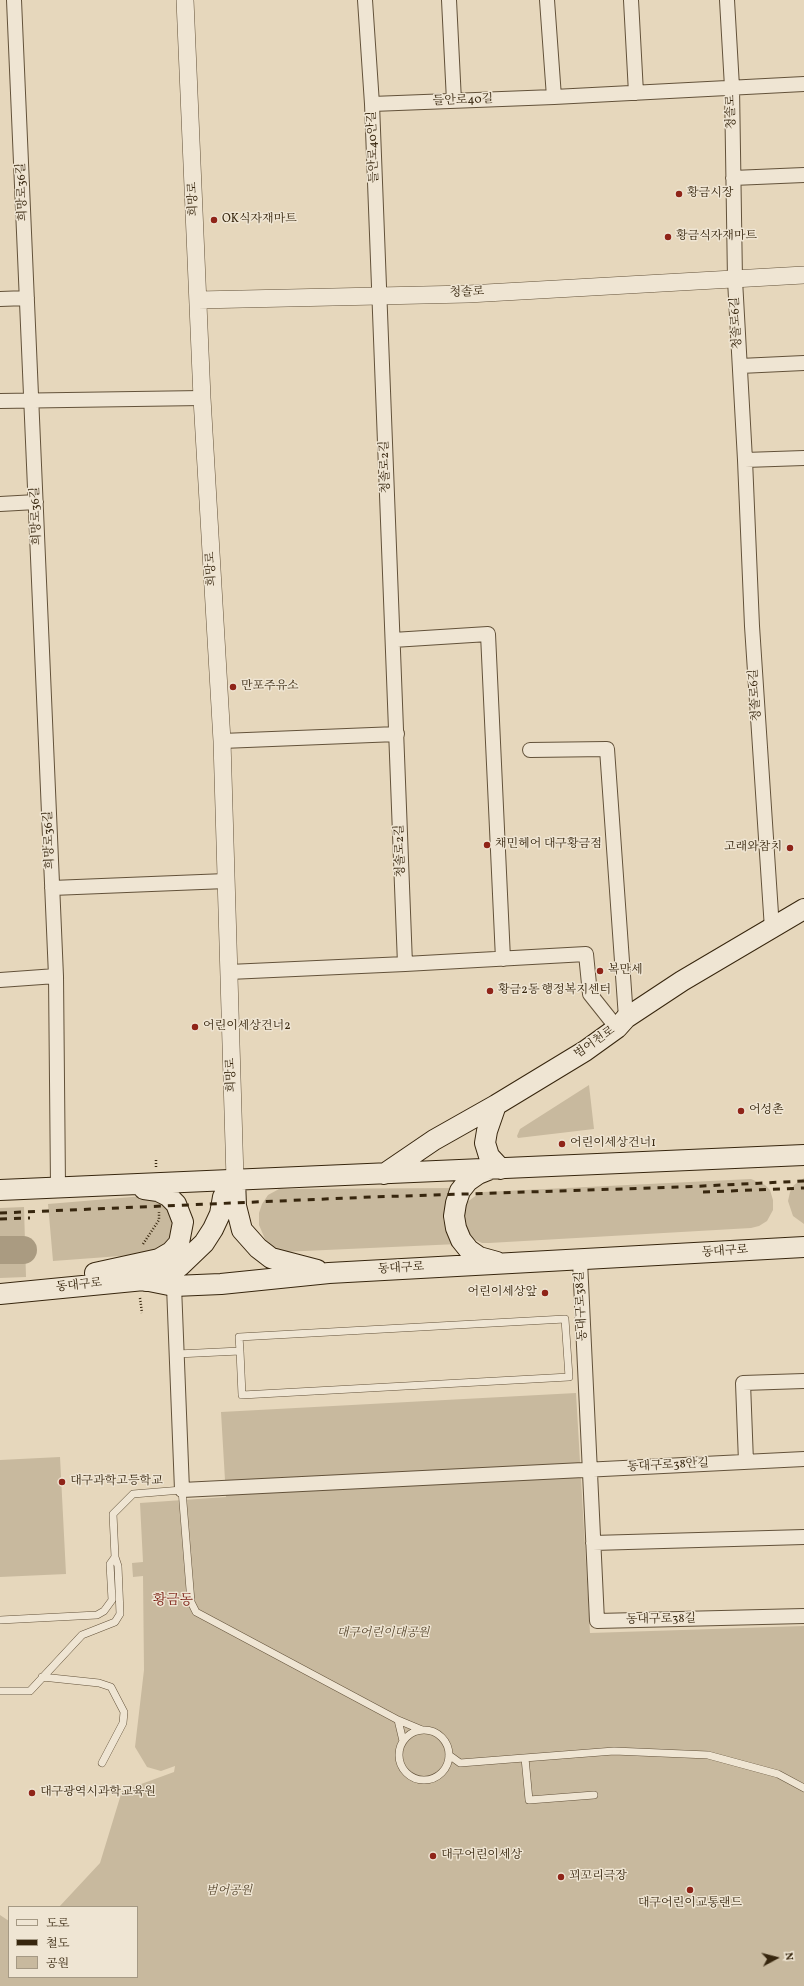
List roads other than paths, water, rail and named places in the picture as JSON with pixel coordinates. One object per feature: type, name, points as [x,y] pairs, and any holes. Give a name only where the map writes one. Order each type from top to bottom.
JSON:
[{"type":"main road","name":"범어천로","points":[[384,1174],[434,1140],[496,1105],[585,1051],[682,981],[804,909]]},
{"type":"main road","points":[[495,1169],[485,1143],[487,1131],[496,1105]]},
{"type":"main road","points":[[0,1190],[114,1184],[158,1187],[235,1179],[384,1174],[804,1155]]},
{"type":"main road","points":[[495,1169],[478,1174],[468,1181],[460,1192],[456,1203],[454,1216],[456,1228],[461,1240],[469,1250],[479,1257],[491,1262],[516,1263]]},
{"type":"main road","points":[[235,1179],[236,1206],[242,1230],[258,1248],[271,1258],[329,1273]]},
{"type":"main road","points":[[141,1275],[166,1274],[180,1266],[204,1243],[215,1224],[223,1197],[235,1179]]},
{"type":"main road","points":[[141,1275],[171,1252],[182,1237],[183,1222],[180,1211],[168,1196],[158,1187]]},
{"type":"main road","name":"동대구로","points":[[0,1294],[57,1289],[141,1275],[174,1286],[278,1280],[329,1273],[580,1261],[804,1247]]},
{"type":"street","name":"희망로36길","points":[[14,0],[56,976]]},
{"type":"street","name":"희망로","points":[[185,0],[202,398],[222,741],[235,1179]]},
{"type":"street","name":"들안로40안길","points":[[365,0],[372,104],[380,294]]},
{"type":"street","points":[[449,0],[454,101]]},
{"type":"street","points":[[547,0],[554,97]]},
{"type":"street","points":[[631,0],[636,93]]},
{"type":"street","points":[[727,0],[732,87]]},
{"type":"street","name":"들안로40길","points":[[372,104],[554,97],[804,84]]},
{"type":"street","name":"청솔로","points":[[732,87],[735,280]]},
{"type":"street","points":[[733,178],[804,175]]},
{"type":"street","name":"청솔로","points":[[198,300],[380,294],[468,294],[804,275]]},
{"type":"street","name":"청솔로6길","points":[[735,280],[752,626],[772,929]]},
{"type":"street","name":"청솔로2길","points":[[380,294],[406,964]]},
{"type":"street","points":[[0,299],[27,298]]},
{"type":"street","name":"청솔로6길","points":[[740,366],[804,363]]},
{"type":"street","points":[[0,401],[32,399],[202,398]]},
{"type":"street","points":[[745,460],[804,458]]},
{"type":"street","points":[[0,504],[36,502]]},
{"type":"street","points":[[393,640],[488,634],[503,958]]},
{"type":"street","points":[[222,741],[396,734]]},
{"type":"street","points":[[530,750],[607,749],[622,1023]]},
{"type":"street","points":[[52,888],[226,881]]},
{"type":"street","points":[[229,972],[586,954],[590,994],[622,1023]]},
{"type":"street","points":[[0,980],[56,976],[58,1186]]},
{"type":"street","name":"동대구로38길","points":[[580,1261],[597,1621],[804,1616]]},
{"type":"street","points":[[174,1286],[182,1490]]},
{"type":"street","points":[[746,1462],[743,1383],[804,1381]]},
{"type":"street","name":"동대구로38안길","points":[[182,1490],[804,1459]]},
{"type":"street","points":[[593,1544],[804,1537]]},
{"type":"lane","points":[[566,1319],[569,1377],[242,1395],[240,1351],[239,1337],[566,1319]]},
{"type":"lane","points":[[177,1354],[240,1351]]},
{"type":"lane","points":[[0,1692],[30,1691],[82,1635],[115,1622],[120,1614],[118,1566],[115,1557],[113,1514],[133,1494],[182,1490],[191,1602],[196,1612],[398,1720],[422,1730]]},
{"type":"lane","points":[[0,1620],[96,1615],[104,1611],[112,1600],[110,1564],[115,1557]]},
{"type":"lane","points":[[42,1677],[99,1683],[111,1687],[124,1712],[122,1723],[102,1763]]},
{"type":"lane","points":[[398,1720],[403,1742]]},
{"type":"lane","points":[[422,1730],[428,1730],[439,1735],[446,1744],[449,1755],[446,1767],[439,1776],[428,1780],[417,1780],[407,1774],[400,1764],[399,1752],[403,1742],[411,1734],[422,1730]]},
{"type":"lane","points":[[449,1755],[460,1763],[614,1751],[708,1755],[778,1774],[804,1788]]},
{"type":"lane","points":[[525,1758],[529,1800],[594,1795]]},
{"type":"waterway","points":[[0,1250],[23,1250]]},
{"type":"railway","points":[[0,1213],[804,1181]]},
{"type":"railway","points":[[703,1192],[804,1188]]},
{"type":"railway","points":[[0,1219],[30,1218]]},
{"type":"place","name":"황금시장","points":[[679,194]]},
{"type":"place","name":"OK식자재마트","points":[[214,220]]},
{"type":"place","name":"황금식자재마트","points":[[668,237]]},
{"type":"place","name":"만포주유소","points":[[233,687]]},
{"type":"place","name":"채민헤어 대구황금점","points":[[487,845]]},
{"type":"place","name":"고래와참치","points":[[790,848]]},
{"type":"place","name":"복만세","points":[[600,971]]},
{"type":"place","name":"황금2동 행정복지센터","points":[[490,991]]},
{"type":"place","name":"어린이세상건너2","points":[[195,1027]]},
{"type":"place","name":"어성촌","points":[[741,1111]]},
{"type":"place","name":"어린이세상건너1","points":[[562,1144]]},
{"type":"place","name":"어린이세상앞","points":[[545,1293]]},
{"type":"place","name":"대구과학고등학교","points":[[62,1482]]},
{"type":"place","name":"대구광역시과학교육원","points":[[32,1793]]},
{"type":"place","name":"대구어린이세상","points":[[433,1856]]},
{"type":"place","name":"꾀꼬리극장","points":[[561,1877]]},
{"type":"place","name":"대구어린이교통랜드","points":[[690,1890]]},
{"type":"district","name":"황금동","points":[[173,1601]]},
{"type":"park label","name":"대구어린이대공원","points":[[383,1634]]},
{"type":"park label","name":"범어공원","points":[[229,1892]]}]
